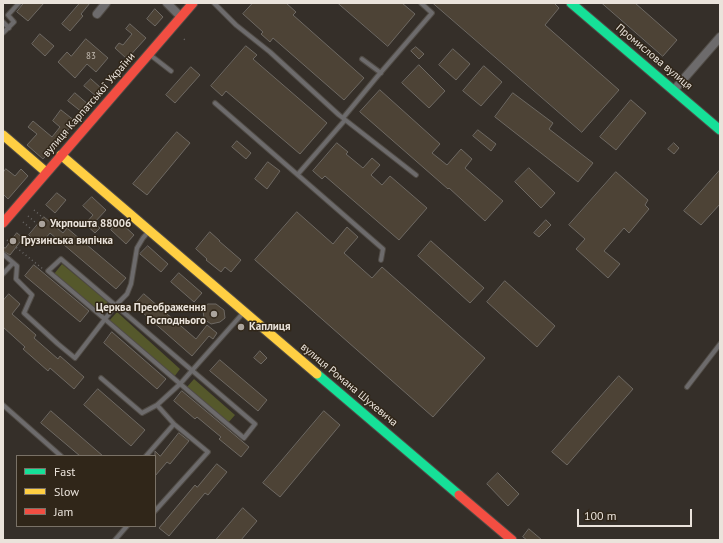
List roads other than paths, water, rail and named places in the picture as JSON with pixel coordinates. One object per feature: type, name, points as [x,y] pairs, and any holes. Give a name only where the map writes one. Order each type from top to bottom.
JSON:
[{"type":"street","points":[[97,14],[106,3]]},
{"type":"street","points":[[166,3],[181,17]]},
{"type":"street","name":"вулиця Карпатської України","points":[[3,224],[46,172],[193,3]]},
{"type":"street","name":"Промислова вулиця","points":[[571,3],[720,130]]},
{"type":"street","points":[[674,90],[720,37]]},
{"type":"street","points":[[3,135],[46,172]]},
{"type":"street","name":"вулиця Романа Шухевича","points":[[61,155],[512,540]]},
{"type":"lane","points":[[3,34],[14,22],[8,15],[19,3]]},
{"type":"lane","points":[[214,3],[236,25],[270,52],[344,119],[416,175]]},
{"type":"lane","points":[[298,174],[432,13],[421,3]]},
{"type":"lane","points":[[3,22],[9,28]]},
{"type":"lane","points":[[149,53],[171,71]]},
{"type":"lane","points":[[362,59],[381,73]]},
{"type":"lane","points":[[215,103],[384,249],[381,260]]},
{"type":"lane","points":[[3,254],[17,266],[16,279],[32,294],[24,313],[75,358],[116,305],[127,294],[131,284],[137,248],[149,231]]},
{"type":"lane","points":[[61,259],[116,305],[255,424],[244,438],[48,271],[61,259]]},
{"type":"lane","points":[[3,274],[13,263]]},
{"type":"lane","points":[[101,378],[142,413],[157,406],[180,384],[244,312]]},
{"type":"lane","points":[[687,387],[720,344]]},
{"type":"lane","points":[[3,405],[61,455]]},
{"type":"lane","points":[[156,510],[208,452],[174,424],[157,406]]},
{"type":"lane","points":[[147,455],[174,424]]},
{"type":"lane","points":[[115,540],[126,527]]},
{"type":"place","name":"Укрпошта 88006","points":[[42,224]]},
{"type":"place","name":"Грузинська випічка","points":[[13,241]]},
{"type":"place","name":"Церква Преображення Господнього","points":[[214,314]]},
{"type":"place","name":"Каплиця","points":[[241,327]]}]
